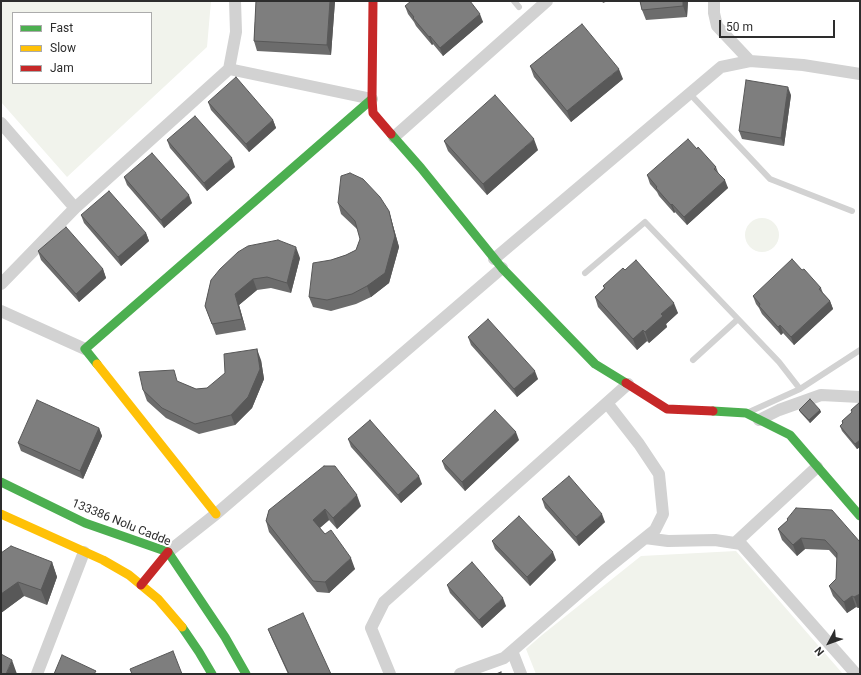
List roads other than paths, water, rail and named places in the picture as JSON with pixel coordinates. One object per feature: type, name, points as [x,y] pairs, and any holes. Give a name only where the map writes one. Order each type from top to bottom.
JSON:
[{"type":"street","points":[[1,284],[75,208],[229,69],[236,32],[235,1]]},
{"type":"street","points":[[373,1],[373,113],[502,268],[595,364],[667,409],[746,413],[790,435],[860,516]]},
{"type":"street","points":[[394,137],[547,1]]},
{"type":"street","points":[[714,1],[714,14],[718,26],[750,61]]},
{"type":"street","points":[[494,259],[721,67],[750,61],[802,65],[860,74]]},
{"type":"street","points":[[229,69],[372,99]]},
{"type":"street","points":[[85,349],[372,99]]},
{"type":"street","points":[[1,123],[75,208]]},
{"type":"street","points":[[141,585],[168,552],[216,514],[502,268]]},
{"type":"street","points":[[1,311],[85,349],[216,514]]},
{"type":"street","points":[[390,674],[371,628],[384,602],[628,384]]},
{"type":"street","points":[[759,420],[779,410],[820,395],[860,397]]},
{"type":"street","points":[[460,674],[504,658],[604,571],[654,530],[663,514],[659,474],[639,444],[607,403]]},
{"type":"street","points":[[735,543],[817,467]]},
{"type":"street","name":"133386 Nolu Cadde","points":[[1,482],[85,523],[168,552],[225,637],[246,674]]},
{"type":"street","points":[[1,514],[103,560],[129,575],[158,599],[181,626],[212,674]]},
{"type":"street","points":[[645,538],[668,541],[715,540],[741,544],[856,674]]},
{"type":"street","points":[[37,674],[84,552]]},
{"type":"street","points":[[512,651],[521,674]]},
{"type":"lane","points":[[514,1],[519,7]]},
{"type":"lane","points":[[690,94],[770,179],[852,211]]},
{"type":"lane","points":[[585,273],[644,222],[779,362],[800,389]]},
{"type":"lane","points":[[693,360],[738,319]]},
{"type":"lane","points":[[746,413],[800,389],[860,350]]}]
